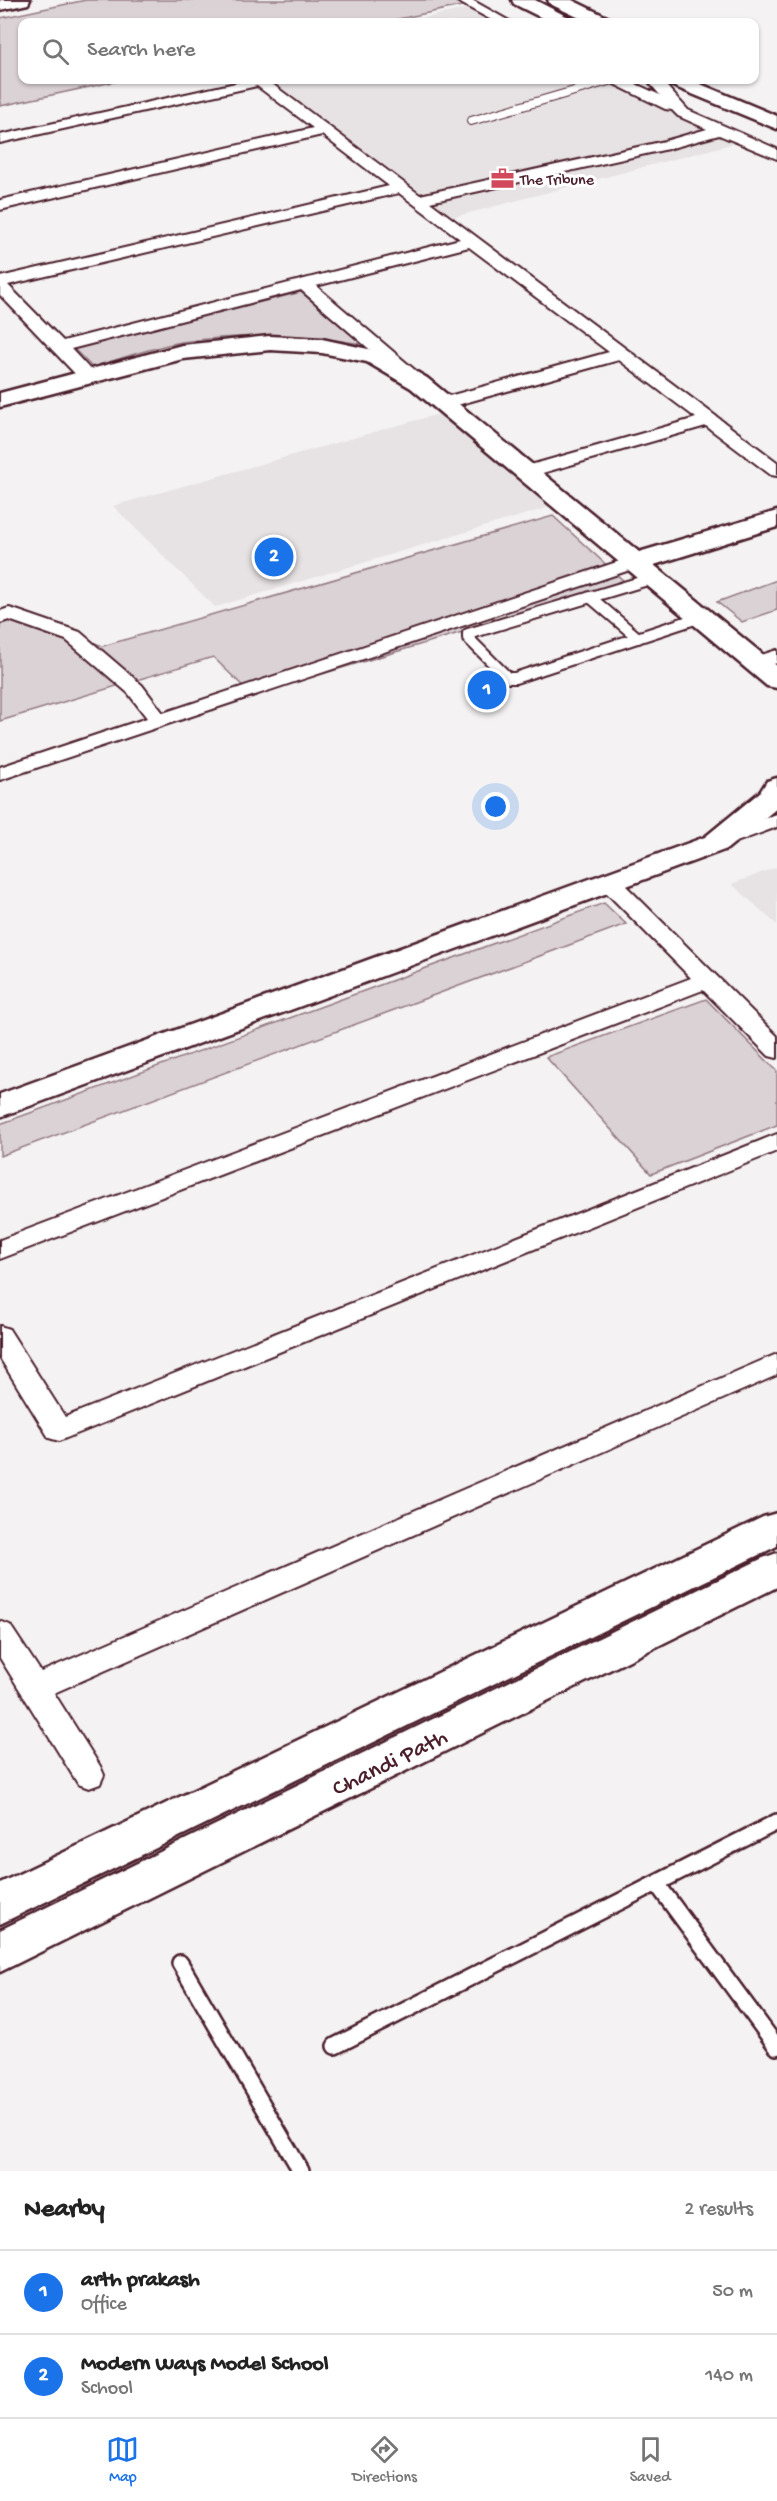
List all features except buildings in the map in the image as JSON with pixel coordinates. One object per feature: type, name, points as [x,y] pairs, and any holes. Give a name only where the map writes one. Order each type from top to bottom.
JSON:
[{"type":"street","points":[[0,4],[21,0]]},
{"type":"street","points":[[462,0],[496,18]]},
{"type":"street","points":[[557,0],[594,18]]},
{"type":"street","points":[[508,18],[523,1],[555,18]]},
{"type":"street","points":[[0,139],[241,84]]},
{"type":"street","points":[[264,84],[777,471]]},
{"type":"street","points":[[625,84],[719,130],[777,155]]},
{"type":"street","points":[[658,84],[683,113]]},
{"type":"street","points":[[684,84],[777,123]]},
{"type":"street","points":[[725,84],[777,107]]},
{"type":"street","points":[[0,205],[325,130]]},
{"type":"street","points":[[418,200],[668,145],[719,130]]},
{"type":"street","points":[[0,284],[402,188]]},
{"type":"street","points":[[60,347],[472,241]]},
{"type":"street","points":[[0,284],[88,376]]},
{"type":"street","points":[[304,284],[419,383],[701,617],[767,659],[777,680]]},
{"type":"street","points":[[0,400],[182,352],[270,343],[322,346],[374,357],[419,383]]},
{"type":"street","points":[[444,403],[622,354]]},
{"type":"street","points":[[526,472],[709,420]]},
{"type":"street","points":[[0,774],[645,570],[777,519]]},
{"type":"street","points":[[0,617],[9,614],[73,636],[135,689],[160,722]]},
{"type":"street","points":[[716,843],[772,797],[777,787]]},
{"type":"street","points":[[0,1106],[777,820]]},
{"type":"street","points":[[609,882],[777,1050]]},
{"type":"street","points":[[0,1250],[707,980]]},
{"type":"street","points":[[0,1336],[59,1431],[777,1142]]},
{"type":"street","points":[[33,1689],[777,1364]]},
{"type":"street","name":"Chandi Path","points":[[0,1904],[777,1528]]},
{"type":"street","name":"Chandi Path","points":[[2,1952],[777,1569]]},
{"type":"street","points":[[0,1633],[89,1775]]},
{"type":"lane","points":[[471,121],[598,84]]},
{"type":"lane","points":[[645,570],[590,597],[468,634],[468,638],[508,678],[515,678],[701,617]]},
{"type":"lane","points":[[590,597],[638,638]]},
{"type":"lane","points":[[335,2046],[777,1822]]},
{"type":"lane","points":[[657,1884],[776,2043]]},
{"type":"lane","points":[[180,1963],[301,2171]]},
{"type":"shaded area","points":[[86,0],[452,0],[466,5],[403,18],[18,18],[18,84],[103,84],[0,106],[0,18]]},
{"type":"shaded area","points":[[481,6],[506,18],[422,18]]},
{"type":"shaded area","name":"The Tribune","points":[[275,84],[638,84],[750,139],[454,217]]},
{"type":"shaded area","points":[[301,292],[362,344],[294,337],[250,336],[204,339],[159,347],[92,367],[74,349]]},
{"type":"shaded area","points":[[442,413],[550,507],[215,607],[113,506]]},
{"type":"shaded area","points":[[553,516],[626,583],[252,695],[213,657],[0,721],[0,617],[9,614],[103,646]]},
{"type":"shaded area","points":[[777,580],[777,610],[742,622],[717,602]]},
{"type":"shaded area","points":[[777,867],[777,925],[732,884]]},
{"type":"shaded area","points":[[604,903],[626,924],[0,1156],[0,1124]]},
{"type":"shaded area","points":[[706,999],[777,1071],[777,1125],[651,1174],[546,1057]]},
{"type":"place","name":"The Tribune","points":[[502,178]]},
{"type":"place","name":"Modern Ways Model School","points":[[274,557]]},
{"type":"place","name":"arth prakash","points":[[487,690]]}]
